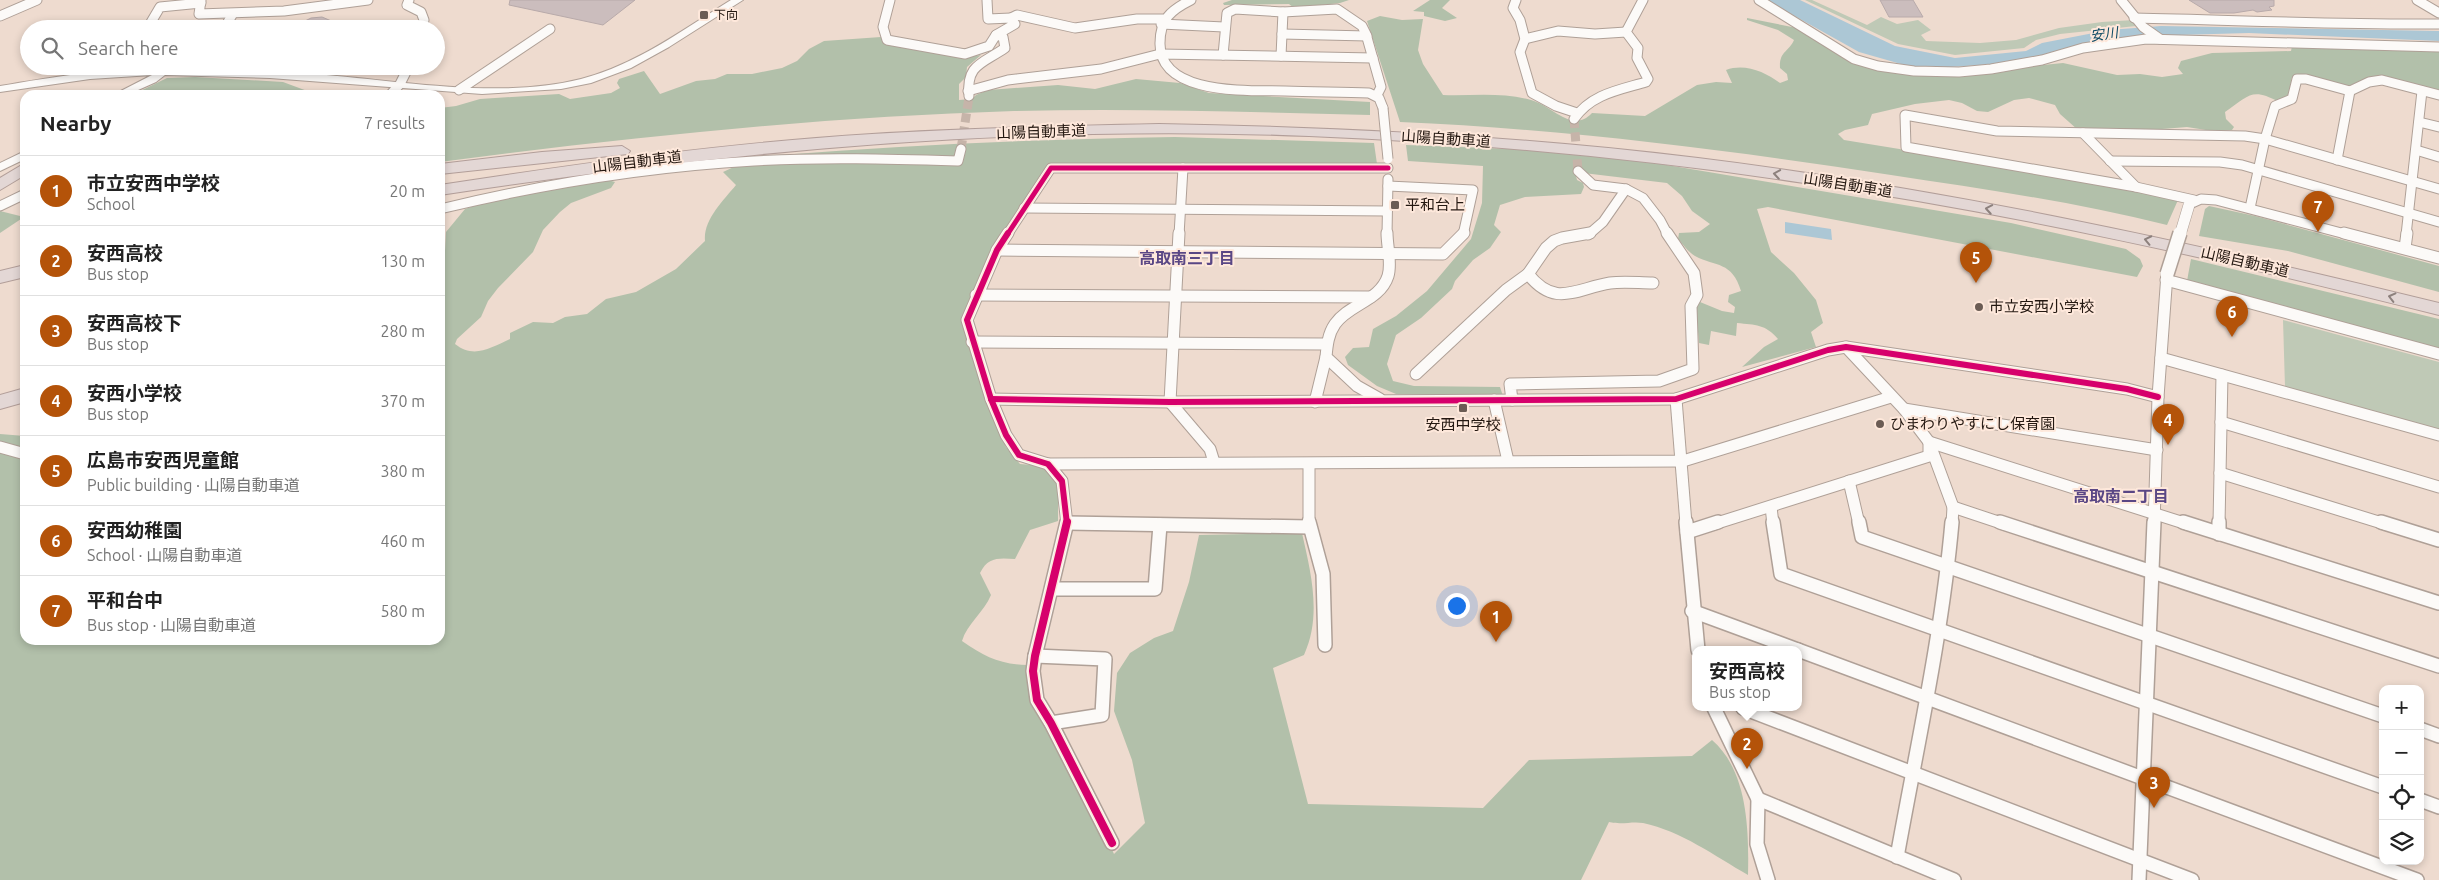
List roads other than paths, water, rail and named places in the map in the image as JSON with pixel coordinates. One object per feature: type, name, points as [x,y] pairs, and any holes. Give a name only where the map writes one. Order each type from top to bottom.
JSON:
[{"type":"highway","name":"山陽自動車道","points":[[445,189],[777,136],[898,126],[1050,120],[1199,118],[1322,120],[1517,132],[1746,157],[2005,198],[2161,229],[2439,296]]},
{"type":"highway","name":"山陽自動車道","points":[[445,178],[657,154],[899,137],[1050,130],[1198,129],[1323,132],[1518,144],[1737,168],[1996,210],[2159,242],[2439,309]]},
{"type":"highway","points":[[445,168],[542,157],[657,154]]},
{"type":"highway","points":[[445,196],[657,154]]},
{"type":"highway","points":[[0,185],[20,171]]},
{"type":"highway","points":[[0,194],[20,184]]},
{"type":"highway","points":[[0,265],[20,260]]},
{"type":"highway","points":[[0,276],[20,272]]},
{"type":"highway","points":[[0,402],[20,396]]},
{"type":"highway","points":[[0,412],[20,408]]},
{"type":"street","points":[[0,16],[37,0]]},
{"type":"street","points":[[152,20],[160,7],[201,2],[199,14],[232,15],[262,12],[298,12],[368,0]]},
{"type":"street","points":[[409,0],[408,5],[421,12],[424,20]]},
{"type":"street","points":[[270,75],[459,90],[506,91],[567,85],[587,81],[637,60],[738,0]]},
{"type":"street","points":[[890,0],[891,3],[886,8],[884,28],[884,37],[887,40],[966,54],[989,46],[996,35],[1015,24],[1014,20],[1010,18]]},
{"type":"street","points":[[987,0],[988,19],[1010,18],[1017,15],[1075,28],[1137,19],[1224,27]]},
{"type":"street","points":[[1191,0],[1176,7],[1162,21],[1160,54],[1165,64],[1174,73],[1208,87],[1231,90],[1377,95],[1384,108],[1388,164],[1388,274],[1381,289],[1371,297],[1344,312],[1331,330],[1326,344],[1326,357],[1315,402]]},
{"type":"street","points":[[1516,0],[1513,8],[1520,20],[1525,39],[1520,52],[1532,93],[1575,116],[1594,98],[1646,82],[1648,79],[1637,58],[1638,48],[1626,32]]},
{"type":"street","points":[[1626,32],[1643,0]]},
{"type":"street","points":[[1759,0],[1854,59],[1878,66],[1914,70],[1959,72],[1991,69],[2042,60],[2083,48],[2157,38],[2439,47]]},
{"type":"street","points":[[2121,0],[2136,19],[2157,38]]},
{"type":"street","points":[[2417,0],[2439,13]]},
{"type":"street","points":[[1223,55],[1224,27],[1227,13],[1235,9],[1283,12],[1338,9],[1362,26],[1367,36],[1382,87],[1377,95]]},
{"type":"street","points":[[1281,56],[1283,12]]},
{"type":"street","points":[[229,20],[232,15]]},
{"type":"street","points":[[2136,19],[2224,19],[2347,26],[2439,24]]},
{"type":"street","points":[[459,90],[550,29]]},
{"type":"street","points":[[1525,39],[1558,32],[1595,34],[1626,32]]},
{"type":"street","points":[[1282,34],[1367,36]]},
{"type":"street","points":[[996,35],[1003,37],[1005,48],[976,64],[970,74],[968,94],[1008,80],[1101,69],[1160,54],[1373,58]]},
{"type":"street","points":[[0,88],[98,75]]},
{"type":"street","points":[[129,90],[152,80],[158,75]]},
{"type":"street","points":[[395,90],[404,75]]},
{"type":"street","points":[[2250,208],[2265,139],[2275,106],[2292,99],[2297,79],[2306,79],[2350,91],[2369,82],[2382,80],[2439,95]]},
{"type":"street","points":[[2337,160],[2350,91]]},
{"type":"street","points":[[2405,248],[2422,91]]},
{"type":"street","points":[[2439,189],[2265,139],[2245,136],[1997,131],[1904,115],[1906,146],[2136,187],[2192,203],[2216,200],[2439,258]]},
{"type":"street","points":[[2419,122],[2439,127]]},
{"type":"street","points":[[2083,134],[2136,187]]},
{"type":"street","points":[[445,208],[472,200],[620,174],[703,164],[799,159],[958,161],[961,149]]},
{"type":"street","points":[[2416,150],[2439,157]]},
{"type":"street","points":[[0,168],[20,157]]},
{"type":"street","points":[[2110,161],[2220,162],[2258,169],[2439,222]]},
{"type":"street","points":[[1388,164],[1183,168],[1051,168],[997,250],[976,295],[967,320],[972,342],[991,399],[1006,435],[1019,455],[1048,464],[1683,461],[1891,397]]},
{"type":"street","points":[[1183,168],[1170,402],[1210,449],[1214,462]]},
{"type":"street","points":[[1512,400],[1510,384],[1659,380],[1692,369],[1691,306],[1697,295],[1694,273],[1673,245],[1660,220],[1643,198],[1626,189],[1597,186],[1588,182],[1578,171]]},
{"type":"street","points":[[997,250],[1443,254],[1464,234],[1473,190],[1388,186]]},
{"type":"street","points":[[1416,374],[1506,290],[1528,274],[1545,247],[1554,240],[1566,236],[1588,234],[1597,231],[1626,189]]},
{"type":"street","points":[[0,206],[20,196]]},
{"type":"street","points":[[2139,880],[2158,397],[2166,277],[2192,203]]},
{"type":"street","points":[[1024,208],[1387,212]]},
{"type":"street","points":[[1528,274],[1534,283],[1544,290],[1563,295],[1574,294],[1608,283],[1653,283]]},
{"type":"street","points":[[2166,277],[2439,354]]},
{"type":"street","points":[[976,295],[1371,297]]},
{"type":"street","points":[[972,342],[1326,344]]},
{"type":"street","points":[[991,399],[1315,402],[1381,399],[1676,399],[1801,358],[1828,350],[1846,348],[1881,351],[2127,388],[2158,397]]},
{"type":"street","points":[[1846,348],[1904,409],[1929,442],[1953,507],[1948,566],[1938,630],[1896,857]]},
{"type":"street","points":[[1326,357],[1362,392],[1381,399]]},
{"type":"street","points":[[2161,358],[2437,437]]},
{"type":"street","points":[[2219,534],[2222,375]]},
{"type":"street","points":[[1676,399],[1683,461],[1692,611],[1697,646]]},
{"type":"street","points":[[1494,400],[1508,461]]},
{"type":"street","points":[[1904,409],[2157,450]]},
{"type":"street","points":[[2221,422],[2439,486]]},
{"type":"street","points":[[1687,532],[1929,456],[1929,442]]},
{"type":"street","points":[[1929,442],[2439,603]]},
{"type":"street","points":[[0,446],[20,452]]},
{"type":"street","points":[[1048,464],[1062,482],[1068,523],[1035,656],[1033,671],[1037,700],[1051,723],[1112,843]]},
{"type":"street","points":[[1309,464],[1309,527],[1322,574],[1325,645]]},
{"type":"street","points":[[2220,473],[2439,540]]},
{"type":"street","points":[[1849,481],[1862,537],[2379,715]]},
{"type":"street","points":[[1770,507],[1781,574],[2379,786]]},
{"type":"street","points":[[1953,507],[2439,666]]},
{"type":"street","points":[[1068,523],[1309,527]]},
{"type":"street","points":[[1053,589],[1155,589],[1160,525]]},
{"type":"street","points":[[1692,611],[1787,646]]},
{"type":"street","points":[[1802,652],[2417,880]]},
{"type":"street","points":[[1035,656],[1105,659],[1102,715],[1051,723]]},
{"type":"street","points":[[1716,711],[1744,766],[1758,799],[1757,844],[1768,880]]},
{"type":"street","points":[[1751,711],[2192,880]]},
{"type":"street","points":[[2423,730],[2439,736]]},
{"type":"street","points":[[1758,799],[1954,880]]},
{"type":"street","points":[[2424,801],[2439,807]]},
{"type":"water","name":"安川","points":[[1766,0],[1800,0],[1895,46],[1955,58],[2026,51],[2042,43],[2109,30],[2161,26],[2439,31],[2439,41],[2249,33],[2179,35],[2115,40],[2009,63],[1937,68],[1908,66],[1859,52]]},
{"type":"water","points":[[1785,222],[1831,229],[1832,240],[1785,233]]},
{"type":"tunnel","points":[[961,149],[969,97]]},
{"type":"tunnel","points":[[1574,119],[1578,171]]},
{"type":"place","name":"下向","points":[[704,15]]},
{"type":"place","name":"平和台上","points":[[1395,205]]},
{"type":"place","name":"平和台中","points":[[2318,232]]},
{"type":"place","name":"広島市安西児童館","points":[[1976,283]]},
{"type":"place","name":"市立安西小学校","points":[[1979,307]]},
{"type":"place","name":"安西幼稚園","points":[[2232,337]]},
{"type":"place","name":"安西中学校","points":[[1463,408]]},
{"type":"place","name":"ひまわりやすにし保育園","points":[[1880,424]]},
{"type":"place","name":"安西小学校","points":[[2168,445]]},
{"type":"place","name":"市立安西中学校","points":[[1496,642]]},
{"type":"place","name":"安西高校","points":[[1747,769]]},
{"type":"place","name":"安西高校下","points":[[2154,808]]},
{"type":"district","name":"高取南三丁目","points":[[1187,258]]},
{"type":"district","name":"高取南二丁目","points":[[2121,496]]}]
